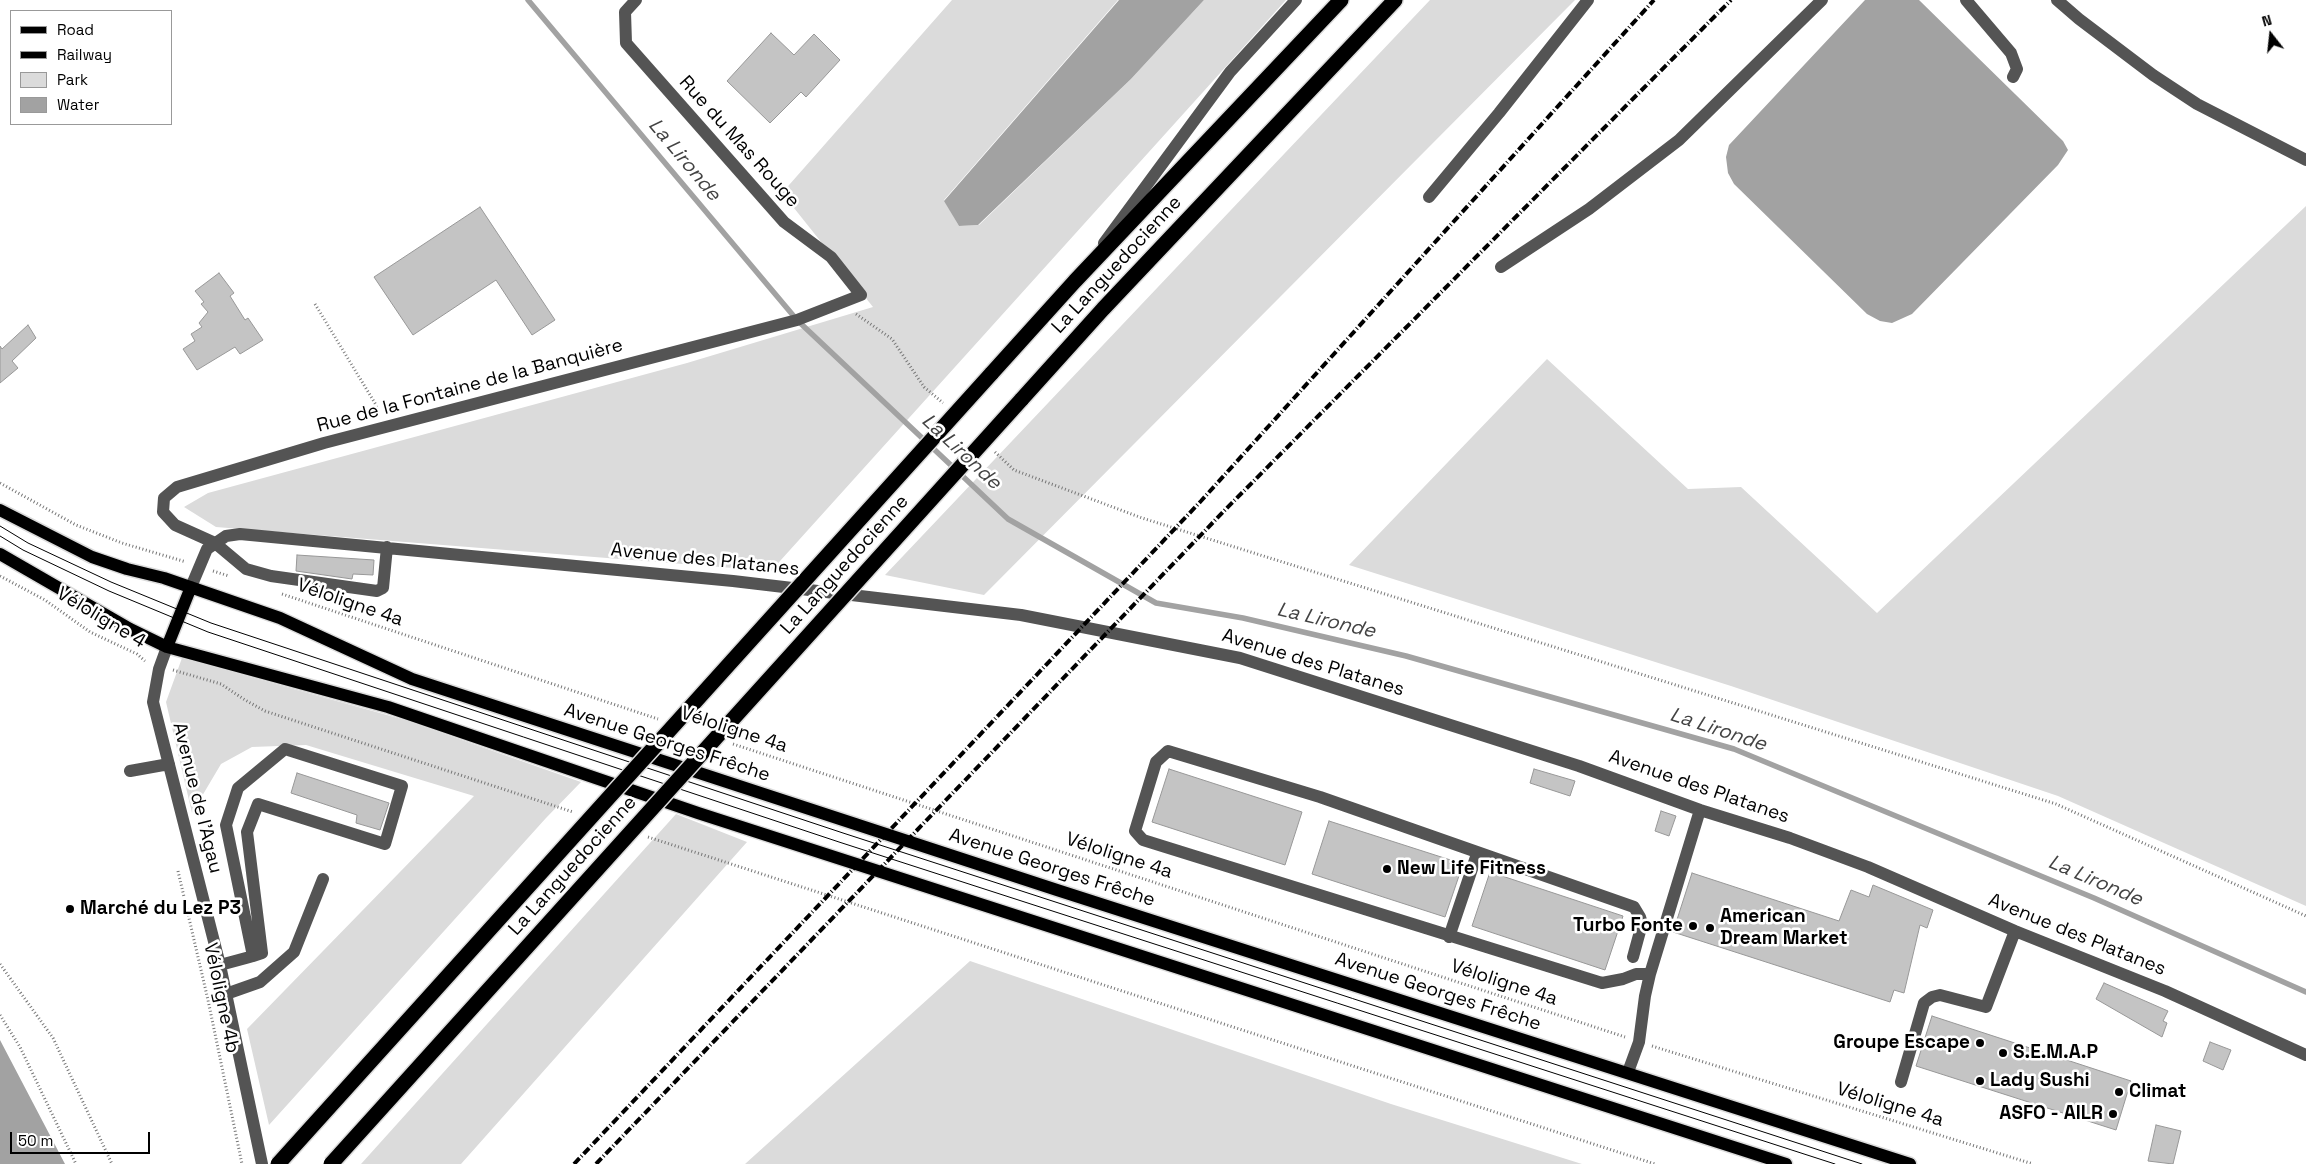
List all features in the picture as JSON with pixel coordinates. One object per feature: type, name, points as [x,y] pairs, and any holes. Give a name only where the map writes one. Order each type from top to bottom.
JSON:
[{"type":"highway","name":"La Languedocienne","points":[[278,1164],[1075,282],[1341,0]]},
{"type":"highway","name":"La Languedocienne","points":[[331,1164],[1021,400],[1143,267],[1395,0]]},
{"type":"main road","name":"Avenue Georges Frêche","points":[[3,512],[92,557],[191,587],[280,618],[412,679],[1048,887],[1910,1164]]},
{"type":"main road","points":[[0,554],[109,617],[167,647],[388,706],[698,813],[1786,1164]]},
{"type":"main road","points":[[167,647],[191,587]]},
{"type":"street","name":"Rue du Mas Rouge","points":[[636,0],[625,12],[626,43],[784,222],[831,257],[861,295]]},
{"type":"street","points":[[1075,282],[1230,72],[1296,0]]},
{"type":"street","points":[[1429,197],[1500,113],[1588,0]]},
{"type":"street","points":[[1500,268],[1589,209],[1679,140],[1822,0]]},
{"type":"street","points":[[1966,0],[2012,53],[2017,69],[2013,77]]},
{"type":"street","points":[[2057,0],[2153,75],[2197,104],[2306,160]]},
{"type":"street","name":"Rue de la Fontaine de la Banquière","points":[[387,547],[383,588],[377,591],[271,576],[246,569],[215,542],[175,525],[163,512],[164,498],[177,487],[324,442],[797,320],[861,295]]},
{"type":"street","name":"Avenue des Platanes","points":[[215,542],[226,536],[240,534],[733,581],[1021,615],[1240,658],[1579,766],[1700,810],[1790,838],[1868,867],[2014,931],[2165,991],[2306,1055]]},
{"type":"street","points":[[191,587],[207,549],[215,542]]},
{"type":"street","name":"Avenue de l'Agau","points":[[167,647],[160,666],[153,702],[220,965],[262,1164]]},
{"type":"street","points":[[220,965],[253,956],[262,953],[247,832],[258,804],[385,844],[402,786],[286,749],[238,788],[226,825],[253,956]]},
{"type":"street","points":[[1633,957],[1642,924],[1634,907],[1477,854],[1320,797],[1168,751],[1156,762],[1136,831],[1143,840],[1602,983],[1624,979],[1636,974],[1650,974]]},
{"type":"street","points":[[130,771],[169,764]]},
{"type":"street","points":[[1628,1072],[1639,1042],[1644,996],[1650,974],[1700,810]]},
{"type":"street","points":[[1450,937],[1477,854]]},
{"type":"street","points":[[226,994],[260,982],[294,952],[322,878]]},
{"type":"street","points":[[1901,1082],[1924,1003],[1940,994],[1986,1008],[2014,931]]},
{"type":"path","points":[[314,304],[376,406],[382,428]]},
{"type":"path","points":[[841,304],[892,339],[924,387],[945,406]]},
{"type":"path","points":[[994,451],[1014,470],[1142,518],[2056,804],[2306,916]]},
{"type":"path","points":[[0,483],[85,529],[122,544],[235,578]]},
{"type":"path","name":"Véloligne 4","points":[[0,576],[45,600],[90,632],[137,654],[147,662],[221,684],[245,700],[281,716],[578,814]]},
{"type":"path","name":"Véloligne 4a","points":[[280,594],[665,721]]},
{"type":"path","name":"Véloligne 4a","points":[[731,743],[1639,1042],[2033,1164]]},
{"type":"path","points":[[644,835],[1655,1164]]},
{"type":"path","name":"Véloligne 4b","points":[[176,862],[201,966],[242,1164]]},
{"type":"path","points":[[0,964],[53,1038],[112,1164]]},
{"type":"path","points":[[0,1016],[20,1047],[76,1164]]},
{"type":"green space","points":[[952,0],[1118,0],[944,200],[959,226],[979,225],[1131,79],[1204,0],[1286,0],[771,571],[216,527],[184,507],[208,493],[687,363],[873,307],[782,193]]},
{"type":"green space","points":[[1430,0],[1575,0],[984,595],[885,575]]},
{"type":"green space","points":[[2306,206],[2306,906],[2058,796],[1731,686],[1349,565],[1547,359],[1688,489],[1741,487],[1877,613]]},
{"type":"green space","points":[[182,658],[405,720],[581,782],[546,818],[269,1125],[247,1029],[474,796],[306,745],[252,747],[221,764],[192,813],[166,702]]},
{"type":"green space","points":[[676,814],[747,842],[461,1164],[361,1164]]},
{"type":"green space","points":[[970,961],[1391,1104],[1582,1164],[745,1164]]},
{"type":"water","points":[[1119,0],[1204,0],[1131,79],[978,225],[959,226],[944,201]]},
{"type":"water","points":[[1865,0],[1919,0],[2063,141],[2068,150],[2058,165],[1912,314],[1892,323],[1880,321],[1867,314],[1734,184],[1728,173],[1726,157],[1729,145]]},
{"type":"water","points":[[0,1040],[65,1164],[0,1164]]},
{"type":"building","points":[[771,33],[794,55],[814,34],[840,60],[806,97],[801,92],[770,123],[727,81]]},
{"type":"building","points":[[480,207],[555,320],[532,335],[496,280],[413,335],[374,277]]},
{"type":"building","points":[[219,273],[234,293],[230,296],[245,320],[248,318],[263,340],[240,354],[235,347],[197,370],[183,349],[195,341],[191,334],[202,327],[199,323],[208,312],[201,304],[204,302],[195,291]]},
{"type":"building","points":[[28,325],[36,338],[12,361],[18,368],[0,383],[0,346],[2,349]]},
{"type":"building","points":[[297,555],[374,560],[373,575],[353,574],[352,579],[296,571]]},
{"type":"building","points":[[1169,769],[1302,812],[1285,865],[1152,822]]},
{"type":"building","points":[[1534,769],[1575,781],[1570,796],[1530,783]]},
{"type":"building","points":[[297,773],[389,803],[380,830],[356,823],[357,815],[291,793]]},
{"type":"building","points":[[1661,811],[1676,816],[1669,836],[1655,831]]},
{"type":"building","name":"New Life Fitness","points":[[1329,821],[1463,864],[1445,917],[1312,874]]},
{"type":"building","points":[[1490,872],[1623,916],[1605,970],[1472,926]]},
{"type":"building","points":[[1692,873],[1839,921],[1851,890],[1869,897],[1873,885],[1933,910],[1927,928],[1920,925],[1904,993],[1894,990],[1890,1002],[1673,932]]},
{"type":"building","points":[[2104,983],[2168,1011],[2163,1021],[2167,1023],[2162,1037],[2096,999]]},
{"type":"building","points":[[1932,1016],[2131,1081],[2116,1130],[1916,1066]]},
{"type":"building","points":[[2210,1042],[2231,1050],[2223,1070],[2203,1061]]},
{"type":"building","points":[[2156,1125],[2181,1131],[2173,1164],[2148,1161]]},
{"type":"waterway","name":"La Lironde","points":[[528,0],[797,320],[1008,519],[1156,603],[1243,618],[1406,656],[1734,749],[2094,898],[2306,992]]},
{"type":"tram line","points":[[0,526],[28,543],[111,582],[211,623],[843,833],[1862,1164]]},
{"type":"tram line","points":[[0,536],[23,550],[109,591],[208,632],[839,842],[1835,1164]]},
{"type":"railway","points":[[574,1164],[1201,501],[1654,0]]},
{"type":"railway","points":[[596,1164],[1223,512],[1731,0]]},
{"type":"place","name":"New Life Fitness","points":[[1387,869]]},
{"type":"place","name":"Marché du Lez P3","points":[[70,909]]},
{"type":"place","name":"Turbo Fonte","points":[[1693,926]]},
{"type":"place","name":"American Dream Market","points":[[1710,928]]},
{"type":"place","name":"Groupe Escape","points":[[1980,1043]]},
{"type":"place","name":"S.E.M.A.P","points":[[2003,1053]]},
{"type":"place","name":"Lady Sushi","points":[[1980,1081]]},
{"type":"place","name":"Climat","points":[[2119,1092]]},
{"type":"place","name":"ASFO - AILR","points":[[2113,1114]]}]
